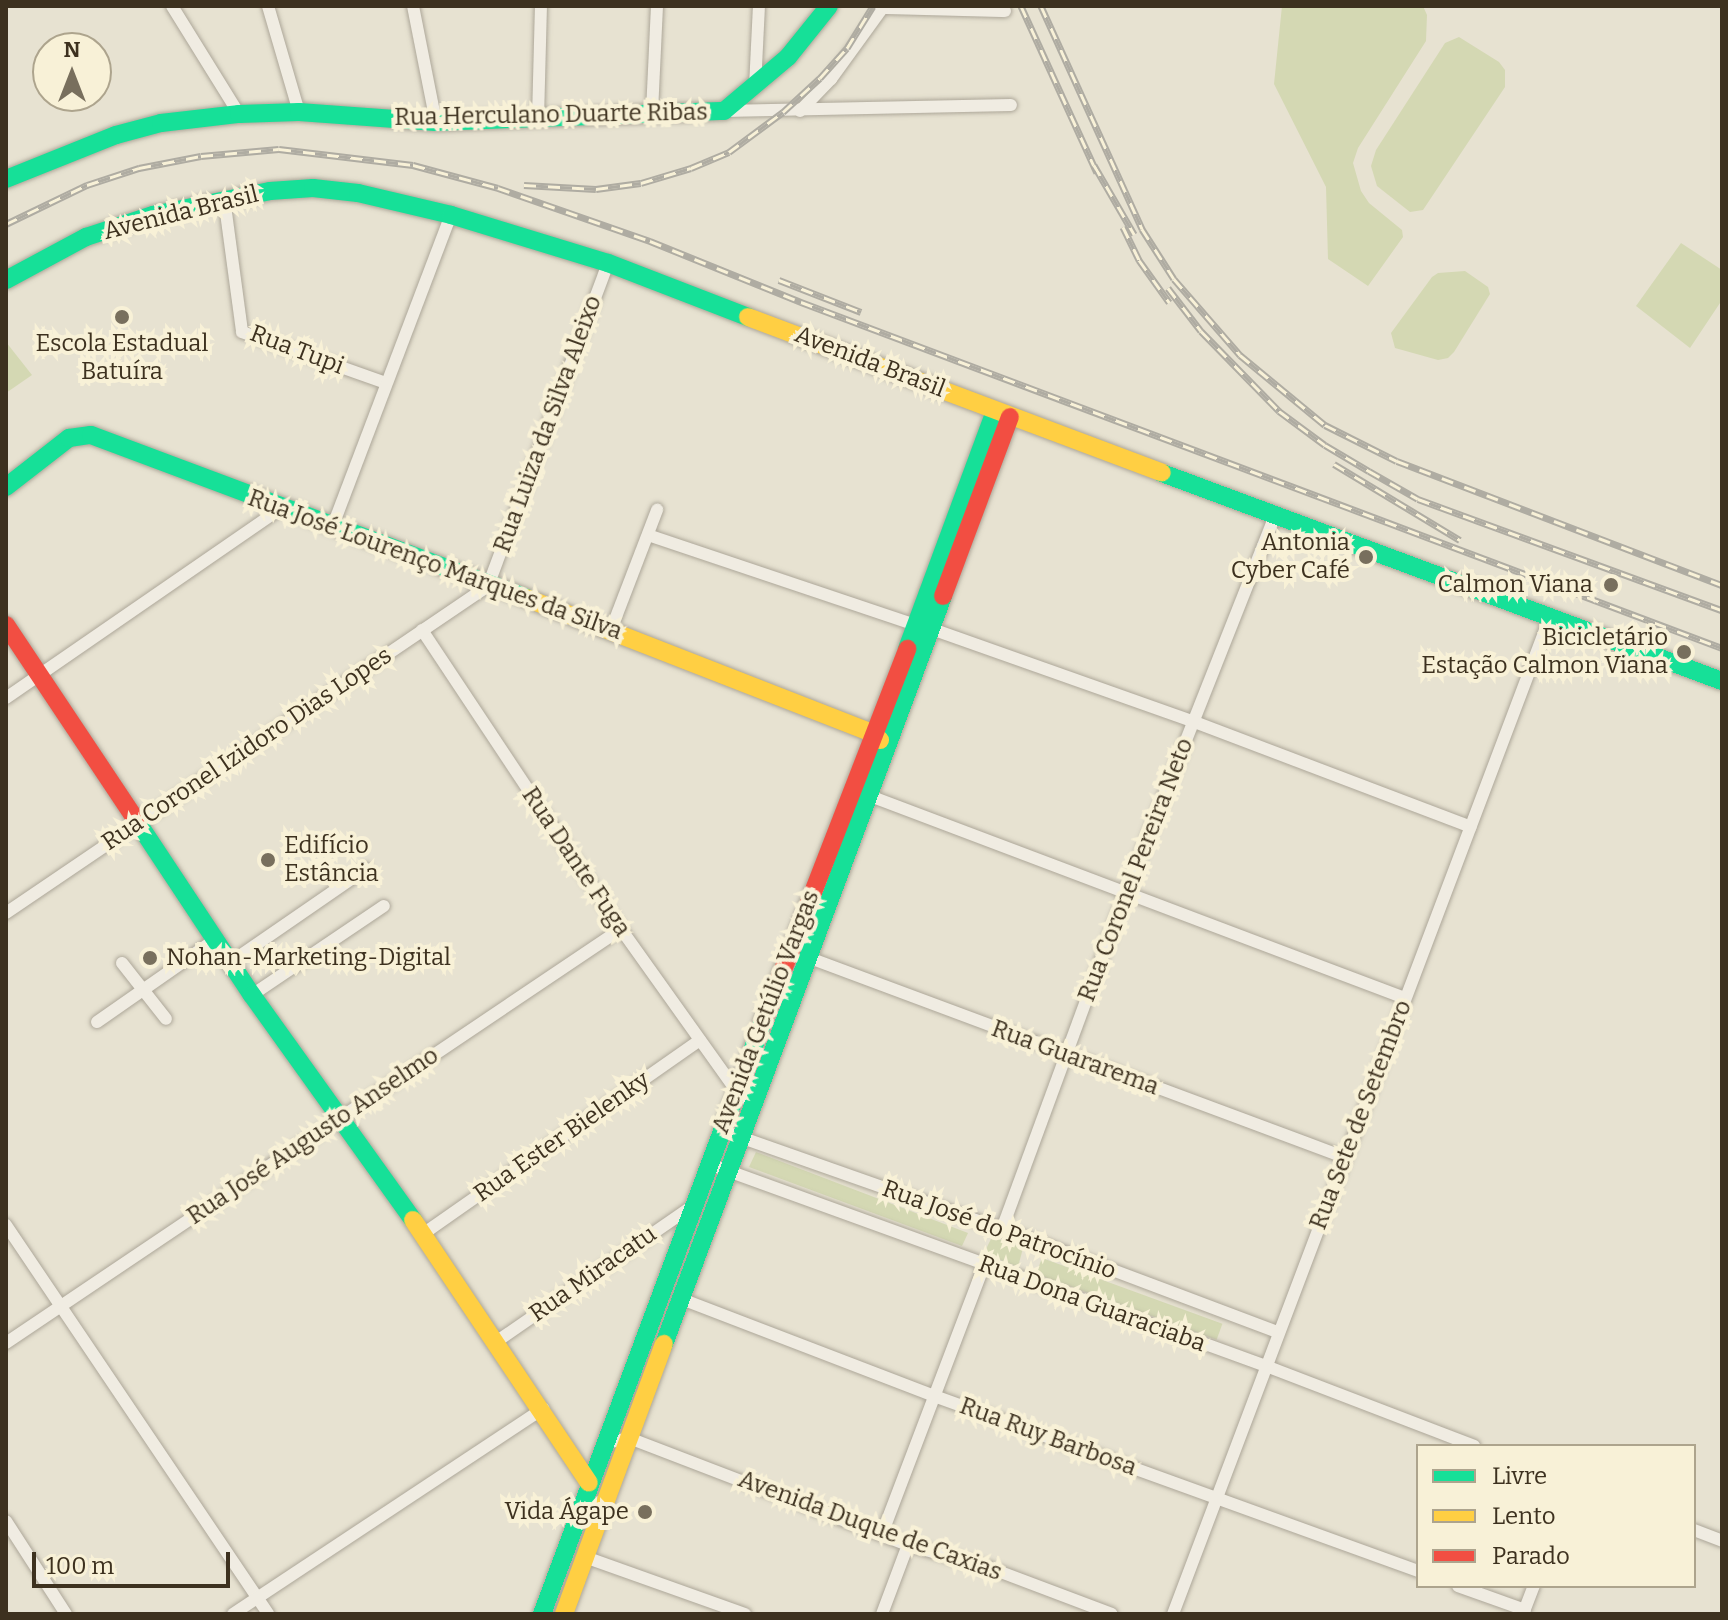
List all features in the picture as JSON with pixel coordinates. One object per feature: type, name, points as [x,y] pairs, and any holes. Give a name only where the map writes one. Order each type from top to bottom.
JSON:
[{"type":"main road","points":[[724,111],[788,57],[829,6]]},
{"type":"main road","name":"Rua Herculano Duarte Ribas","points":[[7,177],[116,135],[161,123],[239,114],[299,112],[436,122],[724,111]]},
{"type":"main road","name":"Avenida Brasil","points":[[6,280],[86,237],[224,198],[313,188],[358,193],[451,215],[608,263],[1002,414],[1276,513],[1722,681]]},
{"type":"main road","name":"Avenida Getúlio Vargas","points":[[564,1614],[679,1298],[870,796],[924,627],[1002,414]]},
{"type":"main road","name":"Rua José Lourenço Marques da Silva","points":[[6,487],[69,438],[91,435],[332,528],[611,630],[873,733]]},
{"type":"main road","points":[[6,625],[140,822],[252,995],[423,1234],[543,1409],[589,1483]]},
{"type":"main road","name":"Avenida Getúlio Vargas","points":[[542,1614],[691,1207],[873,733],[924,627]]},
{"type":"main road","points":[[870,796],[880,747],[879,738],[873,733]]},
{"type":"main road","points":[[564,1443],[603,1444]]},
{"type":"street","points":[[172,6],[239,114]]},
{"type":"street","points":[[268,6],[299,112]]},
{"type":"street","points":[[413,6],[436,122]]},
{"type":"street","points":[[538,119],[541,6]]},
{"type":"street","points":[[652,112],[657,6]]},
{"type":"street","points":[[755,87],[759,6]]},
{"type":"street","points":[[800,111],[831,79],[884,7],[1005,11]]},
{"type":"street","name":"Rua Herculano Duarte Ribas","points":[[724,111],[1011,105]]},
{"type":"street","name":"Rua Tupi","points":[[224,198],[242,332],[386,383]]},
{"type":"street","points":[[332,528],[451,215]]},
{"type":"street","name":"Rua Luiza da Silva Aleixo","points":[[488,586],[608,263]]},
{"type":"street","points":[[6,698],[281,508]]},
{"type":"street","points":[[611,630],[657,510]]},
{"type":"street","name":"Rua Coronel Pereira Neto","points":[[1002,1229],[1126,892],[1276,513]]},
{"type":"street","points":[[648,535],[1192,721],[1471,827]]},
{"type":"street","name":"Rua Coronel Izidoro Dias Lopes","points":[[6,913],[488,586]]},
{"type":"street","name":"Rua Sete de Setembro","points":[[1173,1614],[1220,1499],[1278,1332],[1550,617]]},
{"type":"street","name":"Rua Dante Fuga","points":[[422,630],[621,929],[736,1090],[754,1104]]},
{"type":"street","points":[[870,796],[1405,998]]},
{"type":"street","points":[[231,962],[366,869]]},
{"type":"street","points":[[252,995],[384,906]]},
{"type":"street","name":"Rua José Augusto Anselmo","points":[[6,1343],[621,929]]},
{"type":"street","points":[[97,1022],[216,939]]},
{"type":"street","name":"Rua Guararema","points":[[807,957],[1344,1157]]},
{"type":"street","points":[[122,963],[166,1019]]},
{"type":"street","name":"Rua Ester Bielenky","points":[[423,1234],[700,1040]]},
{"type":"street","name":"Rua José do Patrocínio","points":[[720,1130],[1002,1229],[1278,1332]]},
{"type":"street","name":"Rua Dona Guaraciaba","points":[[709,1164],[1266,1366],[1469,1444]]},
{"type":"street","name":"Rua Miracatu","points":[[496,1342],[691,1207]]},
{"type":"street","points":[[6,1225],[268,1614]]},
{"type":"street","points":[[882,1534],[937,1397],[984,1265]]},
{"type":"street","name":"Rua Ruy Barbosa","points":[[679,1298],[937,1397],[1416,1570]]},
{"type":"street","points":[[233,1614],[543,1409]]},
{"type":"street","points":[[603,1444],[629,1438]]},
{"type":"street","name":"Avenida Duque de Caxias","points":[[629,1438],[908,1545],[990,1568],[1112,1614]]},
{"type":"street","points":[[6,1521],[66,1614]]},
{"type":"street","points":[[1696,1531],[1722,1541]]},
{"type":"street","points":[[882,1614],[908,1545]]},
{"type":"street","points":[[585,1557],[745,1614]]},
{"type":"street","points":[[1463,1588],[1524,1612],[1533,1588]]},
{"type":"green space","points":[[1282,6],[1423,6],[1427,15],[1426,41],[1358,148],[1353,163],[1361,191],[1369,203],[1402,230],[1403,237],[1368,286],[1328,259],[1326,187],[1274,84]]},
{"type":"green space","points":[[1459,37],[1499,62],[1505,70],[1505,87],[1423,210],[1410,212],[1377,186],[1371,166],[1376,150],[1445,43]]},
{"type":"green space","points":[[1681,243],[1722,270],[1722,300],[1690,348],[1636,306]]},
{"type":"green space","points":[[1465,271],[1488,287],[1490,294],[1454,352],[1448,358],[1438,360],[1395,348],[1391,333],[1432,277],[1438,273]]},
{"type":"green space","points":[[6,342],[32,375],[6,393]]},
{"type":"green space","points":[[756,1152],[968,1233],[962,1246],[749,1167]]},
{"type":"green space","points":[[992,1237],[1023,1248],[1018,1267],[984,1253]]},
{"type":"green space","points":[[1042,1258],[1222,1324],[1217,1340],[1036,1274]]},
{"type":"railway","points":[[524,185],[596,189],[641,183],[691,168],[729,152],[783,112],[820,78],[847,48],[873,6]]},
{"type":"railway","points":[[1021,6],[1097,173]]},
{"type":"railway","points":[[1041,6],[1142,229],[1174,279],[1240,355],[1325,425],[1397,461],[1722,585]]},
{"type":"railway","points":[[6,224],[87,185],[139,168],[201,156],[279,149],[413,165],[498,188],[650,241],[801,302],[1722,648]]},
{"type":"railway","points":[[1094,165],[1134,234]]},
{"type":"railway","points":[[1123,227],[1139,260],[1169,302]]},
{"type":"railway","points":[[779,280],[861,312]]},
{"type":"railway","points":[[1168,288],[1201,331],[1279,411],[1325,445],[1369,471],[1418,499],[1722,610]]},
{"type":"railway","points":[[1334,464],[1460,540]]},
{"type":"traffic: fast","points":[[6,179],[116,135],[161,123],[239,114],[299,112],[436,122],[724,111],[788,57],[829,6]]},
{"type":"traffic: fast","points":[[6,280],[86,237],[153,215],[270,191],[313,188],[358,193],[451,215],[608,263],[748,317]]},
{"type":"traffic: fast","points":[[907,649],[995,411]]},
{"type":"traffic: fast","points":[[6,487],[69,438],[91,435],[526,598]]},
{"type":"traffic: fast","points":[[1162,473],[1722,681]]},
{"type":"traffic: fast","points":[[664,1344],[943,596]]},
{"type":"traffic: fast","points":[[138,823],[252,995],[413,1220]]},
{"type":"traffic: fast","points":[[542,1614],[765,1016]]},
{"type":"traffic: slow","points":[[748,317],[1162,473]]},
{"type":"traffic: slow","points":[[526,598],[873,733],[880,740]]},
{"type":"traffic: slow","points":[[413,1220],[589,1483]]},
{"type":"traffic: slow","points":[[564,1614],[664,1344]]},
{"type":"traffic: jam","points":[[943,596],[1010,417]]},
{"type":"traffic: jam","points":[[6,625],[138,823]]},
{"type":"traffic: jam","points":[[765,1016],[907,649]]},
{"type":"place","name":"Escola Estadual Batuíra","points":[[122,317]]},
{"type":"place","name":"Antonia Cyber Café","points":[[1366,557]]},
{"type":"place","name":"Calmon Viana","points":[[1611,585]]},
{"type":"place","name":"Bicicletário Estação Calmon Viana","points":[[1684,652]]},
{"type":"place","name":"Edifício Estância","points":[[268,860]]},
{"type":"place","name":"Nohan-Marketing-Digital","points":[[150,958]]},
{"type":"place","name":"Vida Ágape","points":[[645,1512]]}]
